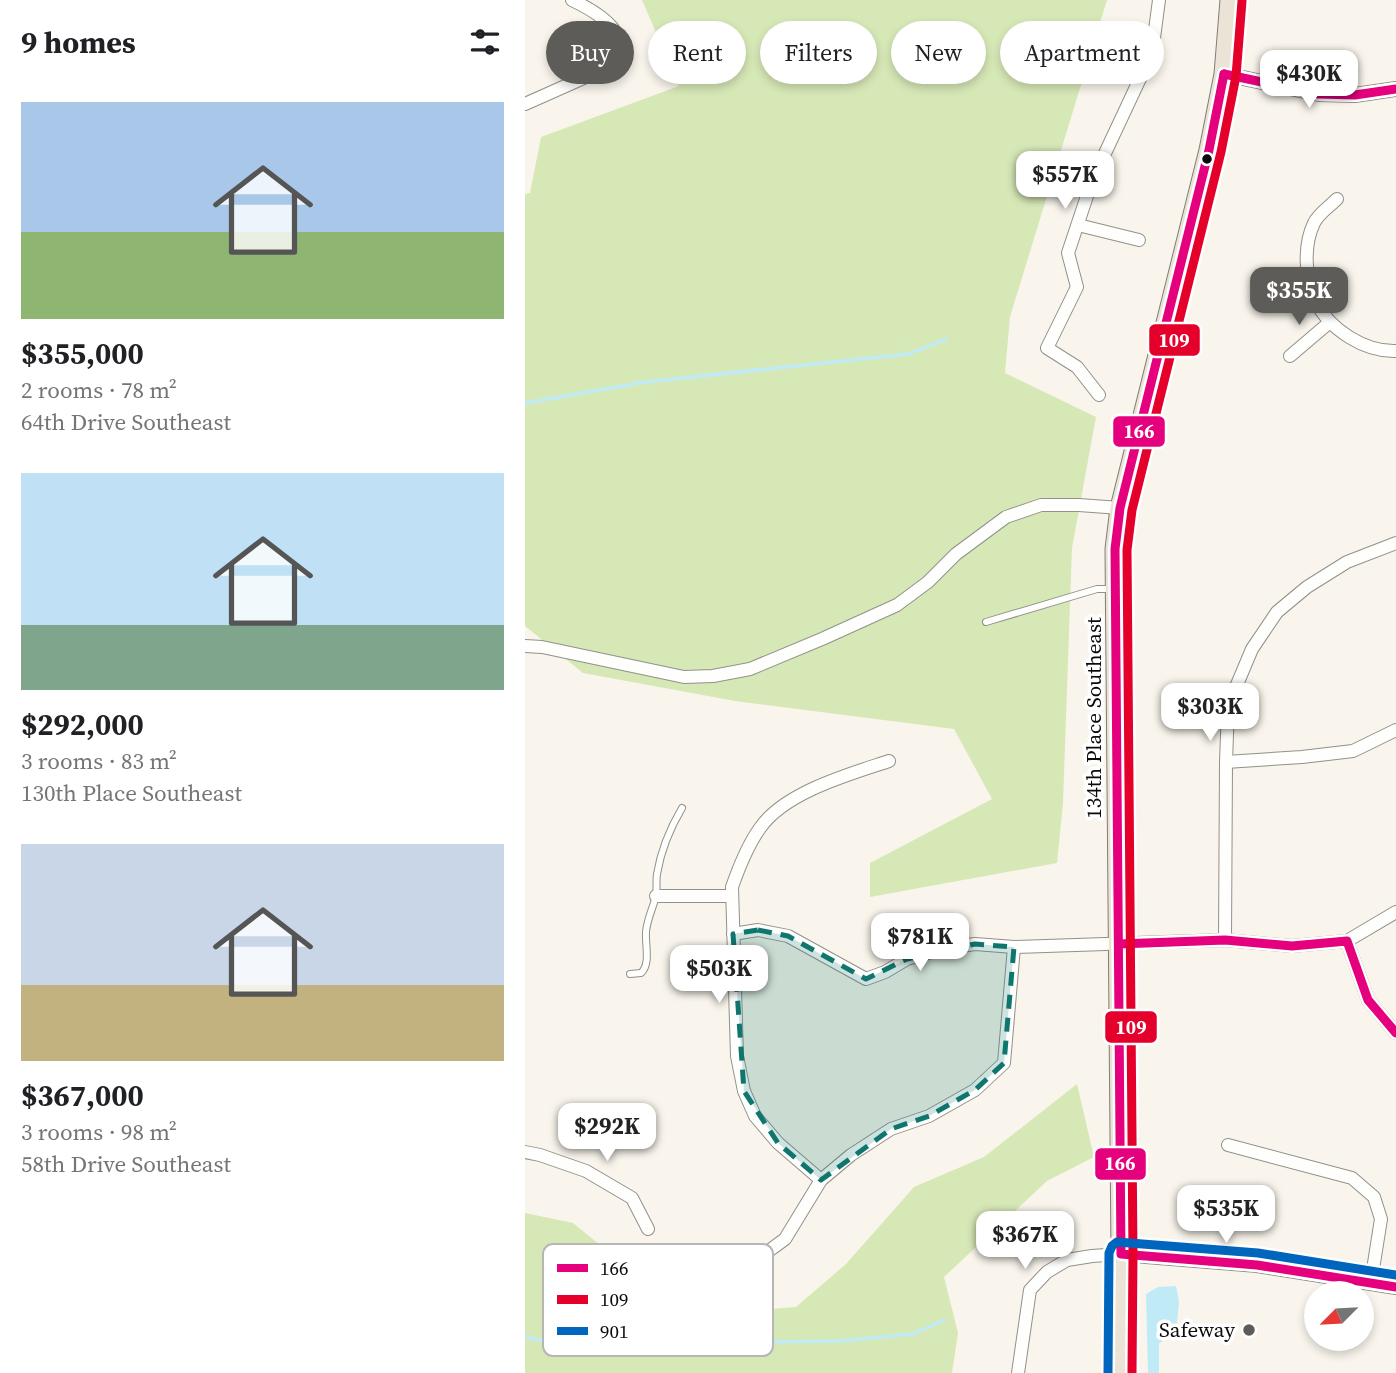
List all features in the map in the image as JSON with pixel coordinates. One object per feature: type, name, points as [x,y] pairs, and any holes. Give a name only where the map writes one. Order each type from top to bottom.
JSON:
[{"type":"main road","name":"134th Place Southeast","points":[[1120,1373],[1115,549],[1120,508],[1209,150],[1224,74],[1230,0]]},
{"type":"street","points":[[525,104],[606,68],[615,60],[620,49],[617,34],[607,21],[572,0]]},
{"type":"street","points":[[1099,395],[1077,367],[1047,348],[1077,287],[1068,253],[1092,181],[1152,53],[1159,0]]},
{"type":"street","points":[[1224,74],[1319,94],[1355,95],[1396,89]]},
{"type":"street","points":[[1337,199],[1315,220],[1306,245],[1309,280],[1316,302],[1330,322],[1357,342],[1383,352],[1396,351]]},
{"type":"street","points":[[1078,225],[1139,240]]},
{"type":"street","points":[[1290,356],[1330,322]]},
{"type":"street","points":[[525,646],[577,653],[684,677],[713,676],[750,669],[897,605],[928,582],[956,554],[1006,517],[1041,505],[1120,508]]},
{"type":"street","points":[[1225,940],[1229,706],[1252,649],[1277,612],[1307,587],[1346,562],[1396,543]]},
{"type":"street","points":[[1226,762],[1353,751],[1396,730]]},
{"type":"street","points":[[821,1180],[778,1143],[755,1116],[744,1091],[737,1056],[732,887],[739,864],[760,828],[776,811],[803,794],[842,776],[889,761]]},
{"type":"street","points":[[656,896],[732,896]]},
{"type":"street","points":[[733,934],[758,930],[788,936],[866,979],[907,960],[941,949],[975,944],[1014,947],[1225,940],[1292,946],[1347,941],[1396,912]]},
{"type":"street","points":[[1347,941],[1368,1000],[1396,1033]]},
{"type":"street","points":[[773,1248],[785,1239],[821,1180],[851,1155],[891,1129],[929,1116],[975,1090],[1004,1063],[1014,947]]},
{"type":"street","points":[[1228,1145],[1352,1178],[1374,1197],[1381,1219],[1371,1281]]},
{"type":"street","points":[[525,1152],[586,1171],[632,1198],[648,1228]]},
{"type":"street","points":[[1018,1373],[1030,1290],[1047,1272],[1067,1260],[1121,1254],[1257,1265],[1364,1281]]},
{"type":"street","points":[[1374,1283],[1396,1287]]},
{"type":"lane","points":[[986,621],[1097,589],[1116,589]]},
{"type":"lane","points":[[630,974],[641,973],[647,966],[648,917],[656,896],[663,847],[682,808]]},
{"type":"highlighted area","points":[[758,930],[788,936],[866,979],[907,959],[975,944],[1014,947],[1004,1063],[975,1090],[929,1116],[891,1129],[821,1180],[778,1143],[744,1091],[733,934]]},
{"type":"green space","points":[[642,0],[1107,0],[1101,21],[1000,21],[1000,84],[1081,84],[1010,317],[1005,373],[1096,417],[1072,548],[1063,803],[1057,863],[870,897],[870,863],[992,799],[954,729],[735,701],[583,673],[525,626],[525,194],[530,193],[541,137],[679,86],[678,84],[746,84],[746,21],[651,21]]},
{"type":"green space","points":[[1077,1084],[1094,1157],[1047,1181],[944,1277],[958,1333],[952,1373],[525,1373],[525,1213],[573,1223],[599,1244],[543,1244],[543,1356],[773,1356],[773,1309],[796,1307],[846,1264],[914,1187],[984,1157]]},
{"type":"water","points":[[1176,1286],[1179,1301],[1177,1324],[1162,1324],[1159,1373],[1148,1373],[1146,1294],[1158,1287]]},
{"type":"waterway","points":[[525,403],[645,382],[909,354],[946,339]]},
{"type":"waterway","points":[[773,1342],[839,1341],[913,1334],[944,1320]]},
{"type":"waterway","points":[[525,1337],[543,1341]]},
{"type":"transit line","name":"109","points":[[1132,1373],[1127,550],[1132,510],[1221,152],[1236,76],[1242,1]]},
{"type":"transit line","name":"166","points":[[1224,74],[1209,150],[1120,508],[1115,549],[1121,1254],[1257,1265],[1396,1287]]},
{"type":"transit line","name":"166","points":[[1224,74],[1319,94],[1355,95],[1396,89]]},
{"type":"transit line","name":"166","points":[[1119,944],[1225,940],[1292,946],[1347,941],[1368,1000],[1396,1033]]},
{"type":"transit line","name":"901","points":[[1108,1373],[1109,1253],[1117,1242],[1258,1253],[1396,1275]]},
{"type":"place","name":"Safeway","points":[[1249,1330]]}]
